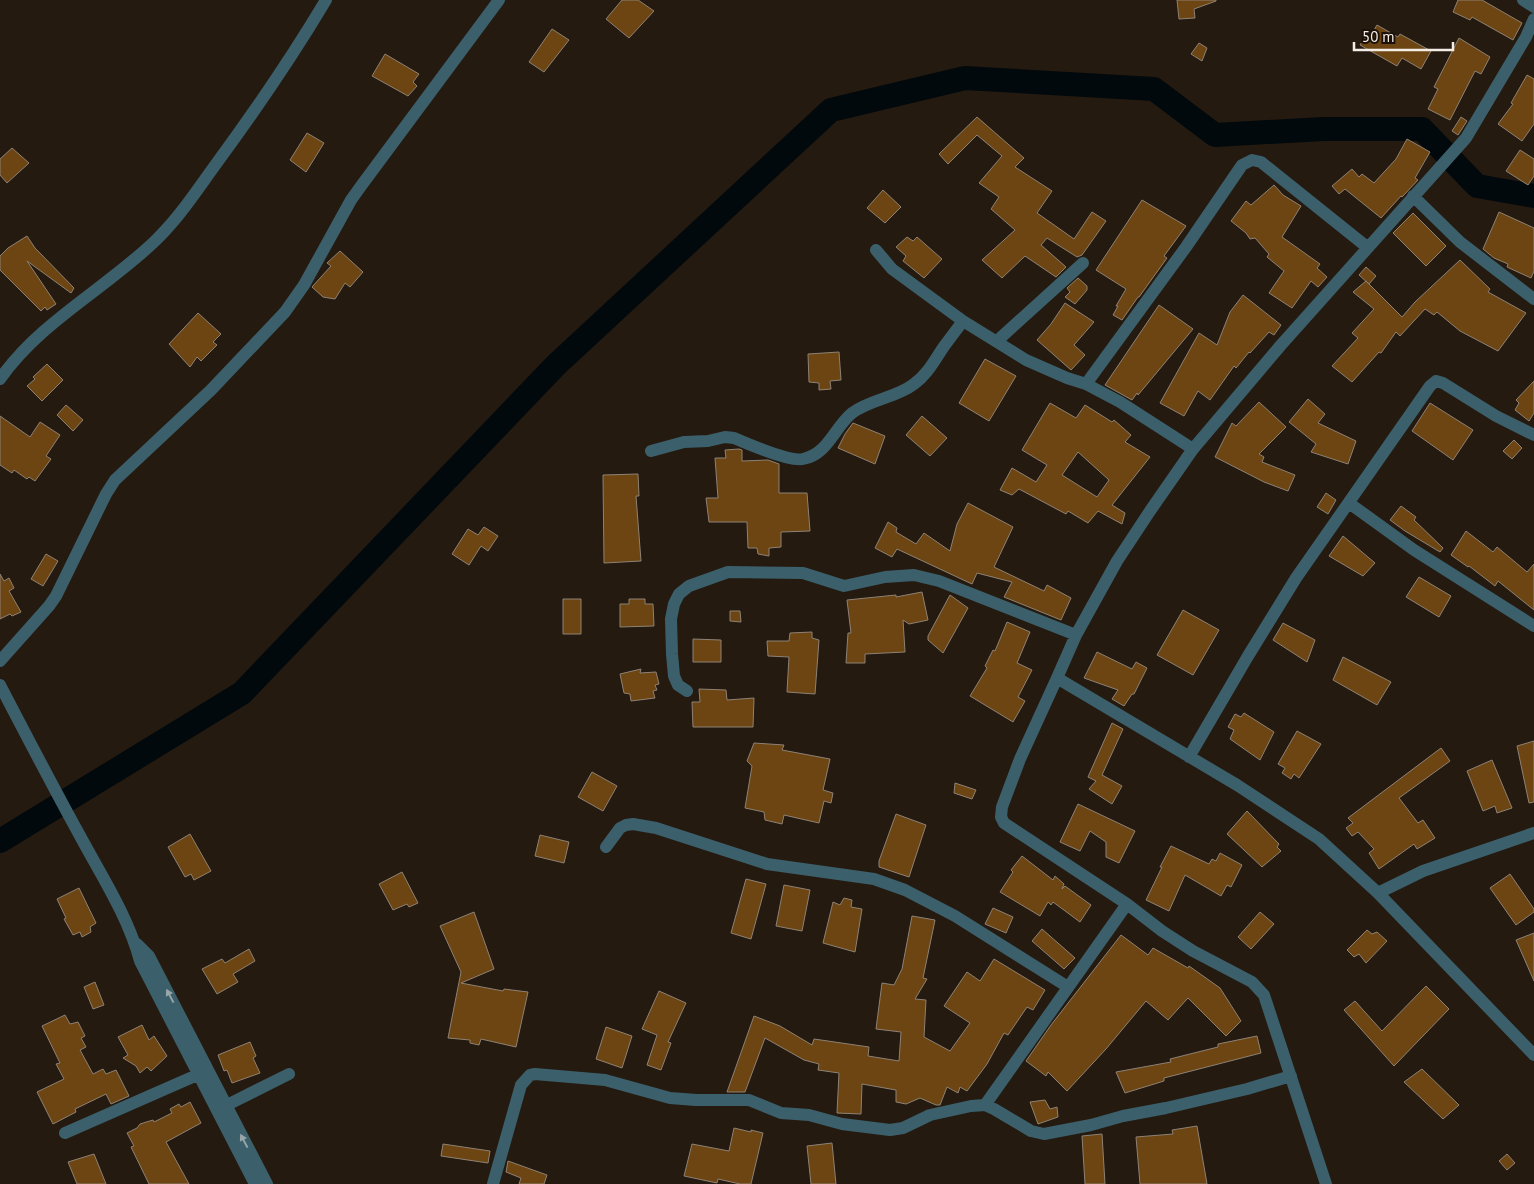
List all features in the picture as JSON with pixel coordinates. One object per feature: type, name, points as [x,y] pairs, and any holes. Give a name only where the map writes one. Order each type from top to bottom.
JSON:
[{"type":"street","points":[[0,379],[12,362],[32,342],[85,297],[139,256],[168,226],[186,205],[251,116],[292,56],[326,0]]},
{"type":"street","points":[[0,660],[56,596],[106,494],[115,480],[211,390],[285,312],[304,286],[361,186],[499,0]]},
{"type":"street","points":[[1523,0],[1534,7]]},
{"type":"street","points":[[1326,1184],[1264,995],[1259,988],[1252,982],[1193,951],[1162,931],[1128,904],[1004,823],[1001,817],[1002,808],[1020,759],[1076,635],[1117,561],[1193,449],[1367,248],[1466,138],[1521,45],[1534,18]]},
{"type":"street","points":[[1086,384],[1242,165],[1252,160],[1261,162],[1367,248]]},
{"type":"street","points":[[1413,196],[1460,242],[1534,298]]},
{"type":"street","points":[[876,250],[892,269],[963,321],[1026,360],[1086,384],[1120,402],[1193,449]]},
{"type":"street","points":[[997,341],[1083,263]]},
{"type":"street","points":[[651,451],[684,442],[708,441],[725,437],[734,438],[794,460],[803,459],[815,454],[827,445],[850,415],[875,401],[901,392],[915,384],[926,374],[963,321]]},
{"type":"street","points":[[1189,757],[1296,578],[1422,394],[1436,382],[1443,383],[1496,416],[1534,435]]},
{"type":"street","points":[[1349,502],[1414,550],[1534,626]]},
{"type":"street","points":[[687,691],[678,685],[674,676],[671,619],[674,604],[680,594],[689,586],[728,572],[803,573],[844,586],[884,577],[914,576],[939,581],[1076,635]]},
{"type":"street","points":[[1056,678],[1237,785],[1319,839],[1378,893],[1534,1055]]},
{"type":"street","points":[[0,685],[134,940],[140,961],[203,1072],[255,1184]]},
{"type":"street","points":[[606,848],[620,828],[633,824],[656,828],[768,864],[874,879],[905,890],[955,916],[1068,987]]},
{"type":"street","points":[[1378,893],[1423,871],[1534,833]]},
{"type":"street","points":[[985,1105],[1128,904]]},
{"type":"street","points":[[65,1133],[203,1072]]},
{"type":"street","points":[[221,1108],[289,1074]]},
{"type":"street","points":[[492,1184],[522,1085],[530,1075],[535,1074],[605,1080],[670,1098],[749,1100],[781,1113],[809,1115],[842,1124],[890,1130],[908,1126],[930,1114],[985,1105],[1031,1132],[1044,1134],[1247,1089],[1291,1076]]},
{"type":"street","points":[[221,1108],[267,1184]]},
{"type":"building","points":[[622,0],[638,0],[654,11],[629,38],[606,19]]},
{"type":"building","points":[[1177,0],[1216,1],[1194,9],[1195,18],[1179,19]]},
{"type":"building","points":[[1458,0],[1482,0],[1522,23],[1513,40],[1472,17],[1470,20],[1453,12]]},
{"type":"building","points":[[1377,25],[1398,37],[1400,34],[1431,51],[1421,69],[1402,58],[1397,66],[1360,45],[1366,35],[1370,37]]},
{"type":"building","points":[[552,29],[569,40],[544,72],[529,62]]},
{"type":"building","points":[[1459,38],[1490,57],[1481,74],[1475,71],[1450,120],[1428,109],[1438,89],[1434,87]]},
{"type":"building","points":[[1199,43],[1207,48],[1202,61],[1191,54]]},
{"type":"building","points":[[385,54],[419,74],[413,82],[417,86],[408,96],[372,76]]},
{"type":"building","points":[[1527,75],[1534,79],[1534,124],[1522,141],[1498,124],[1513,104],[1511,103]]},
{"type":"building","points":[[977,117],[1024,158],[1015,167],[1052,191],[1037,213],[1074,239],[1092,212],[1106,221],[1082,255],[1077,257],[1047,238],[1041,245],[1066,267],[1056,277],[1025,256],[1002,278],[982,260],[1015,230],[991,209],[999,197],[979,183],[1002,156],[977,135],[948,164],[939,154]]},
{"type":"building","points":[[1461,117],[1467,121],[1458,135],[1452,131]]},
{"type":"building","points":[[307,133],[324,143],[306,172],[290,160]]},
{"type":"building","points":[[1407,139],[1430,152],[1415,178],[1418,180],[1381,218],[1345,189],[1339,194],[1332,186],[1352,169],[1359,177],[1362,174],[1374,183],[1396,159]]},
{"type":"building","points":[[12,148],[29,163],[7,183],[0,175],[0,159]]},
{"type":"building","points":[[1520,150],[1534,159],[1534,176],[1528,185],[1506,171]]},
{"type":"building","points":[[1274,185],[1283,195],[1301,206],[1282,237],[1320,264],[1317,268],[1327,277],[1318,287],[1311,281],[1292,308],[1269,293],[1284,271],[1267,257],[1269,254],[1255,238],[1250,239],[1246,233],[1231,221],[1246,201],[1251,205]]},
{"type":"building","points":[[883,190],[901,207],[885,223],[867,208]]},
{"type":"building","points":[[1142,200],[1186,226],[1164,256],[1167,258],[1122,320],[1113,315],[1126,289],[1096,270]]},
{"type":"building","points":[[1499,212],[1534,228],[1534,271],[1531,278],[1507,267],[1508,264],[1494,258],[1483,249]]},
{"type":"building","points":[[1413,213],[1446,246],[1426,266],[1393,233]]},
{"type":"building","points":[[27,236],[35,248],[74,288],[71,293],[27,261],[56,304],[47,310],[45,307],[41,311],[0,270],[0,256],[8,248]]},
{"type":"building","points":[[907,237],[913,241],[917,237],[942,259],[924,278],[903,261],[906,256],[896,247]]},
{"type":"building","points":[[340,251],[363,272],[350,287],[345,283],[335,299],[323,297],[312,287],[331,266],[327,263]]},
{"type":"building","points":[[1460,260],[1490,289],[1488,292],[1526,313],[1498,351],[1460,331],[1437,312],[1434,315],[1425,309],[1400,336],[1396,332],[1381,353],[1379,352],[1352,382],[1332,366],[1358,338],[1352,333],[1374,309],[1353,292],[1366,281],[1402,317],[1415,302]]},
{"type":"building","points":[[1366,267],[1376,276],[1369,284],[1359,275]]},
{"type":"building","points":[[1078,278],[1087,286],[1087,290],[1075,304],[1065,297],[1070,292],[1067,288]]},
{"type":"building","points":[[1243,295],[1281,325],[1274,335],[1269,332],[1236,368],[1234,366],[1210,400],[1198,391],[1184,416],[1160,403],[1199,333],[1217,345],[1230,312]]},
{"type":"building","points":[[1065,303],[1094,322],[1074,345],[1085,355],[1071,370],[1037,340],[1051,324]]},
{"type":"building","points":[[1159,305],[1193,329],[1132,400],[1105,385]]},
{"type":"building","points":[[198,313],[221,334],[213,342],[217,345],[201,361],[197,357],[190,367],[169,344]]},
{"type":"building","points":[[839,352],[841,380],[830,381],[831,389],[819,390],[819,383],[809,382],[808,354]]},
{"type":"building","points":[[985,359],[1016,376],[989,421],[959,403]]},
{"type":"building","points":[[47,364],[63,380],[42,401],[27,386],[35,379],[33,377]]},
{"type":"building","points":[[1534,381],[1534,413],[1529,421],[1515,410],[1519,403],[1516,400]]},
{"type":"building","points":[[1308,399],[1325,414],[1318,423],[1356,441],[1348,464],[1311,452],[1316,444],[1289,422]]},
{"type":"building","points":[[1259,402],[1286,427],[1259,454],[1264,457],[1262,462],[1295,475],[1288,491],[1264,482],[1215,457],[1232,423],[1236,426]]},
{"type":"building","points":[[1050,403],[1076,418],[1085,405],[1112,422],[1114,420],[1131,435],[1125,442],[1150,457],[1112,505],[1125,513],[1122,524],[1098,511],[1088,523],[1068,511],[1066,514],[1019,489],[1012,495],[1000,490],[1012,468],[1036,482],[1047,465],[1022,450]],"holes":[[[1078,452],[1109,480],[1097,497],[1062,475]]]},
{"type":"building","points":[[1430,403],[1473,430],[1453,460],[1412,431]]},
{"type":"building","points":[[66,405],[83,420],[73,431],[57,415]]},
{"type":"building","points":[[0,416],[30,437],[40,422],[60,435],[46,456],[51,459],[35,481],[29,477],[27,479],[14,470],[12,473],[0,465]]},
{"type":"building","points":[[922,416],[947,438],[930,456],[906,435]]},
{"type":"building","points":[[853,423],[885,436],[875,464],[838,448]]},
{"type":"building","points":[[1514,440],[1522,448],[1512,459],[1503,451]]},
{"type":"building","points":[[725,450],[742,450],[742,461],[768,460],[779,464],[779,493],[807,493],[810,531],[781,532],[781,547],[769,548],[769,556],[758,554],[757,548],[748,548],[747,522],[709,522],[706,498],[718,498],[715,458],[726,458]]},
{"type":"building","points":[[638,474],[639,496],[636,496],[641,561],[604,563],[603,475]]},
{"type":"building","points":[[1326,493],[1336,500],[1328,514],[1317,507]]},
{"type":"building","points":[[968,503],[1013,527],[994,567],[1044,591],[1047,585],[1071,598],[1061,620],[1004,597],[1012,582],[977,573],[972,584],[897,549],[892,557],[875,548],[888,522],[897,528],[896,532],[916,544],[924,533],[950,551],[957,524]]},
{"type":"building","points":[[1401,506],[1416,517],[1414,520],[1443,548],[1440,552],[1390,520]]},
{"type":"building","points":[[484,527],[498,536],[488,551],[481,546],[469,565],[452,554],[468,529],[478,535]]},
{"type":"building","points":[[1466,531],[1493,552],[1497,547],[1527,572],[1534,564],[1534,610],[1498,581],[1495,586],[1451,555]]},
{"type":"building","points":[[1343,536],[1375,563],[1363,576],[1329,556]]},
{"type":"building","points":[[46,554],[58,561],[43,586],[31,579]]},
{"type":"building","points":[[0,574],[4,581],[9,578],[14,588],[9,591],[21,612],[12,616],[10,614],[0,619]]},
{"type":"building","points":[[1419,577],[1451,596],[1439,617],[1406,597]]},
{"type":"building","points":[[922,592],[928,620],[909,624],[903,620],[905,652],[865,654],[865,663],[846,663],[848,633],[851,633],[847,600],[896,595],[896,597]]},
{"type":"building","points":[[950,595],[968,608],[943,653],[928,640],[928,636]]},
{"type":"building","points":[[563,599],[581,599],[581,634],[563,634]]},
{"type":"building","points":[[629,599],[645,599],[645,604],[653,604],[654,626],[620,627],[620,604],[629,604]]},
{"type":"building","points":[[1183,610],[1219,630],[1193,675],[1157,655]]},
{"type":"building","points":[[730,611],[740,611],[741,622],[730,621]]},
{"type":"building","points":[[1007,622],[1030,632],[1017,663],[1032,670],[1018,697],[1025,701],[1013,722],[970,696],[987,668],[985,666],[993,650],[995,651]]},
{"type":"building","points":[[1283,623],[1315,640],[1307,662],[1273,640]]},
{"type":"building","points":[[812,632],[812,638],[819,640],[815,694],[787,692],[789,657],[768,656],[767,641],[789,641],[790,633]]},
{"type":"building","points":[[693,639],[721,640],[721,662],[693,662]]},
{"type":"building","points":[[1097,652],[1132,669],[1136,662],[1147,668],[1134,694],[1132,694],[1124,706],[1112,699],[1118,690],[1084,678]]},
{"type":"building","points":[[1343,657],[1391,682],[1377,705],[1333,680]]},
{"type":"building","points":[[641,669],[640,673],[656,672],[659,684],[655,685],[657,690],[653,691],[655,698],[631,701],[630,694],[624,693],[620,674]]},
{"type":"building","points":[[699,689],[726,690],[727,700],[754,698],[753,727],[693,727],[692,702],[700,702]]},
{"type":"building","points":[[1244,713],[1274,732],[1260,760],[1230,739],[1234,730],[1228,727],[1235,714],[1241,717]]},
{"type":"building","points":[[1112,723],[1123,729],[1102,775],[1122,786],[1112,804],[1089,789],[1096,781],[1088,777]]},
{"type":"building","points":[[1297,731],[1321,744],[1299,778],[1294,774],[1291,779],[1282,773],[1285,768],[1278,764]]},
{"type":"building","points":[[1534,741],[1534,802],[1529,803],[1517,746]]},
{"type":"building","points":[[754,743],[784,745],[782,750],[830,759],[823,790],[833,793],[831,803],[824,801],[819,823],[784,815],[782,824],[765,820],[764,812],[745,808],[752,766],[747,761]]},
{"type":"building","points":[[1441,748],[1450,761],[1399,798],[1418,823],[1423,820],[1435,838],[1417,849],[1414,844],[1379,869],[1369,853],[1374,849],[1358,832],[1352,836],[1346,828],[1353,823],[1348,818]]},
{"type":"building","points":[[1492,760],[1512,808],[1497,813],[1495,806],[1483,811],[1467,771]]},
{"type":"building","points":[[592,772],[617,786],[603,811],[578,797]]},
{"type":"building","points":[[955,783],[976,790],[972,799],[954,793]]},
{"type":"building","points":[[1078,804],[1135,831],[1119,863],[1106,857],[1106,842],[1090,831],[1080,851],[1060,842]]},
{"type":"building","points":[[1247,811],[1279,844],[1277,847],[1281,851],[1262,867],[1227,834]]},
{"type":"building","points":[[896,814],[926,825],[909,877],[879,867],[879,861]]},
{"type":"building","points":[[190,834],[211,871],[194,880],[191,874],[185,877],[168,847]]},
{"type":"building","points":[[540,835],[569,842],[564,863],[535,856]]},
{"type":"building","points":[[1171,846],[1209,864],[1212,859],[1216,861],[1220,853],[1242,865],[1231,887],[1227,885],[1221,896],[1185,875],[1169,911],[1146,900]]},
{"type":"building","points":[[1022,856],[1053,880],[1055,876],[1064,884],[1062,889],[1065,886],[1091,905],[1080,922],[1053,902],[1051,905],[1048,902],[1040,916],[1000,892],[1013,872],[1011,870]]},
{"type":"building","points":[[402,872],[418,903],[409,907],[407,904],[393,910],[379,884]]},
{"type":"building","points":[[1510,874],[1534,909],[1534,912],[1516,925],[1490,888]]},
{"type":"building","points":[[746,879],[766,884],[751,939],[731,933]]},
{"type":"building","points":[[784,885],[810,890],[802,931],[776,926]]},
{"type":"building","points":[[79,888],[96,923],[90,927],[91,932],[82,937],[80,932],[73,935],[64,919],[66,918],[57,899]]},
{"type":"building","points":[[844,898],[852,900],[851,907],[862,909],[855,952],[823,943],[833,902],[840,905]]},
{"type":"building","points":[[993,908],[1013,917],[1006,933],[985,924]]},
{"type":"building","points":[[474,912],[494,969],[461,983],[503,991],[504,989],[528,992],[516,1047],[481,1039],[479,1045],[470,1043],[470,1040],[448,1038],[461,972],[440,926]]},
{"type":"building","points":[[1260,912],[1274,924],[1251,949],[1238,937]]},
{"type":"building","points":[[912,916],[935,920],[923,978],[927,979],[915,999],[926,1000],[924,1037],[950,1051],[970,1023],[944,1006],[967,972],[980,981],[994,959],[1045,990],[1033,1010],[1027,1007],[1008,1035],[1004,1033],[987,1064],[967,1091],[960,1087],[958,1093],[947,1087],[940,1105],[920,1098],[906,1104],[896,1102],[896,1090],[862,1084],[861,1114],[837,1113],[839,1073],[818,1070],[819,1064],[804,1060],[765,1038],[745,1092],[727,1092],[754,1016],[780,1026],[812,1045],[814,1039],[869,1047],[868,1056],[899,1061],[901,1032],[876,1029],[882,983],[894,985],[902,969]]},
{"type":"building","points":[[1042,929],[1075,958],[1064,969],[1032,941]]},
{"type":"building","points":[[1367,930],[1372,934],[1377,932],[1387,941],[1366,963],[1359,954],[1354,957],[1347,950]]},
{"type":"building","points":[[1534,933],[1534,981],[1516,940]]},
{"type":"building","points":[[1121,935],[1148,955],[1153,948],[1188,968],[1189,966],[1220,988],[1241,1021],[1226,1036],[1188,998],[1168,1020],[1146,1001],[1106,1049],[1067,1091],[1048,1072],[1046,1076],[1026,1061],[1051,1025]]},
{"type":"building","points":[[249,949],[255,961],[233,974],[238,982],[217,994],[202,969],[222,959],[225,963]]},
{"type":"building","points":[[95,982],[104,1005],[93,1009],[84,987]]},
{"type":"building","points":[[1426,986],[1449,1009],[1394,1066],[1344,1010],[1355,1001],[1382,1031]]},
{"type":"building","points":[[659,991],[686,1003],[668,1042],[671,1043],[661,1070],[647,1065],[657,1035],[642,1029]]},
{"type":"building","points":[[65,1015],[70,1024],[78,1022],[85,1036],[81,1038],[86,1047],[80,1050],[93,1074],[103,1069],[106,1074],[116,1070],[129,1096],[111,1104],[106,1094],[75,1109],[76,1112],[53,1124],[37,1092],[64,1079],[56,1064],[60,1063],[42,1026]]},
{"type":"building","points":[[142,1025],[149,1040],[154,1036],[167,1056],[151,1071],[147,1067],[140,1073],[136,1066],[123,1058],[128,1055],[118,1037]]},
{"type":"building","points":[[606,1027],[632,1036],[622,1068],[596,1059]]},
{"type":"building","points":[[1257,1036],[1261,1053],[1164,1078],[1164,1081],[1125,1093],[1116,1072],[1171,1062],[1170,1059],[1218,1047],[1218,1044]]},
{"type":"building","points":[[250,1042],[256,1056],[253,1058],[260,1073],[232,1083],[227,1070],[224,1071],[218,1055]]},
{"type":"building","points":[[1422,1069],[1459,1105],[1443,1119],[1404,1082]]},
{"type":"building","points":[[1045,1100],[1050,1109],[1057,1107],[1058,1117],[1038,1124],[1030,1102]]},
{"type":"building","points":[[190,1102],[201,1123],[166,1142],[189,1184],[149,1184],[131,1147],[134,1146],[127,1133],[137,1128],[140,1124],[153,1120],[154,1122],[172,1113],[170,1109],[179,1104],[181,1107]]},
{"type":"building","points":[[1197,1126],[1207,1184],[1140,1184],[1136,1137],[1173,1134],[1172,1130]]},
{"type":"building","points":[[734,1128],[763,1133],[751,1184],[740,1184],[718,1179],[717,1183],[684,1176],[692,1144],[729,1151]]},
{"type":"building","points":[[1102,1134],[1105,1184],[1085,1184],[1082,1136]]},
{"type":"building","points":[[832,1143],[836,1184],[811,1184],[807,1146]]},
{"type":"building","points":[[443,1144],[490,1151],[488,1163],[441,1156]]},
{"type":"building","points":[[94,1154],[106,1184],[77,1184],[68,1162]]},
{"type":"building","points":[[1507,1154],[1515,1163],[1507,1170],[1499,1161]]},
{"type":"building","points":[[508,1161],[547,1175],[544,1184],[519,1184],[521,1178],[506,1172]]},
{"type":"waterway","points":[[0,841],[242,693],[556,365],[831,110],[965,78],[1154,89],[1215,135],[1323,129],[1422,129],[1477,186],[1534,196]]}]
